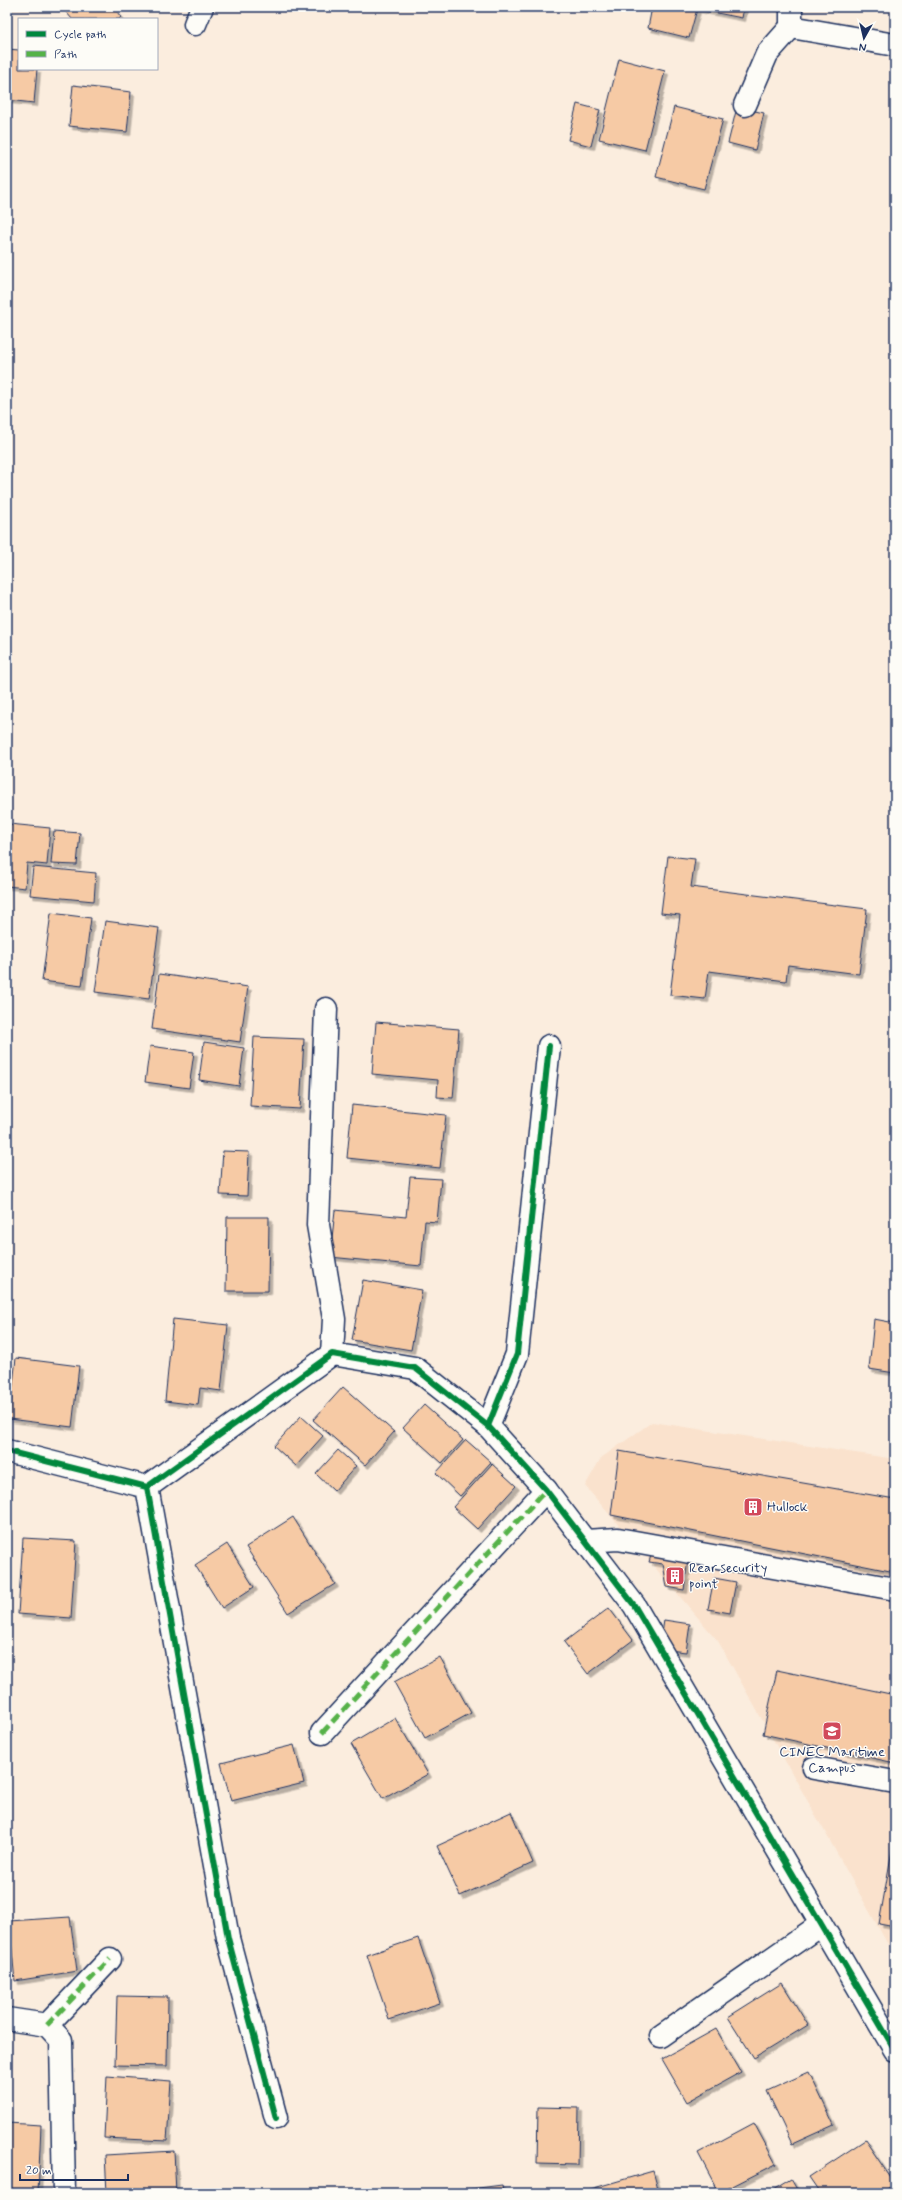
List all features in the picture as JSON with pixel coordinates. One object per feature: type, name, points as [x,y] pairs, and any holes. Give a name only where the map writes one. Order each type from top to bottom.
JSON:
[{"type":"street","points":[[745,105],[767,54],[791,17],[895,45]]},
{"type":"street","points":[[326,1009],[318,1226],[334,1319],[332,1354]]},
{"type":"street","points":[[488,1426],[516,1354],[549,1046]]},
{"type":"street","points":[[7,1451],[147,1486],[332,1354],[415,1368],[488,1426],[546,1490],[634,1605],[820,1925],[895,2050]]},
{"type":"street","points":[[147,1486],[228,1938],[276,2118]]},
{"type":"street","points":[[322,1733],[546,1490]]},
{"type":"street","points":[[585,1541],[618,1539],[895,1589]]},
{"type":"street","points":[[814,1768],[895,1782]]},
{"type":"street","points":[[661,2036],[820,1925]]},
{"type":"street","points":[[47,2025],[110,1959]]},
{"type":"street","points":[[7,2019],[47,2025],[61,2040],[64,2193]]},
{"type":"shaded area","name":"CINEC Maritime Campus","points":[[652,1422],[895,1459],[895,1957],[718,1641],[585,1486],[601,1458]]},
{"type":"building","points":[[62,7],[113,7],[121,17],[120,18],[71,18]]},
{"type":"building","points":[[652,7],[744,7],[742,18],[697,9],[689,38],[648,28]]},
{"type":"building","points":[[7,49],[18,50],[18,70],[37,70],[34,103],[7,100]]},
{"type":"building","points":[[619,59],[665,71],[645,150],[599,139]]},
{"type":"building","points":[[73,85],[131,92],[127,132],[69,126]]},
{"type":"building","points":[[577,104],[600,110],[591,146],[568,140]]},
{"type":"building","points":[[674,107],[723,119],[704,189],[656,177]]},
{"type":"building","points":[[737,107],[764,113],[755,150],[728,143]]},
{"type":"building","points":[[9,824],[50,828],[47,865],[27,863],[25,888],[7,886]]},
{"type":"building","points":[[54,831],[80,833],[77,865],[51,864]]},
{"type":"building","points":[[668,856],[695,859],[691,887],[867,909],[859,974],[788,965],[786,981],[709,971],[705,999],[670,995],[680,915],[661,913]]},
{"type":"building","points":[[33,867],[96,873],[94,901],[30,895]]},
{"type":"building","points":[[51,913],[91,918],[82,986],[42,981]]},
{"type":"building","points":[[105,921],[159,928],[149,999],[95,992]]},
{"type":"building","points":[[159,974],[248,987],[240,1042],[152,1029]]},
{"type":"building","points":[[376,1022],[459,1029],[453,1098],[437,1097],[438,1080],[372,1074]]},
{"type":"building","points":[[254,1037],[304,1039],[300,1109],[250,1106]]},
{"type":"building","points":[[204,1042],[244,1048],[239,1086],[199,1080]]},
{"type":"building","points":[[150,1046],[194,1052],[189,1088],[145,1082]]},
{"type":"building","points":[[352,1105],[446,1115],[440,1168],[347,1158]]},
{"type":"building","points":[[223,1151],[249,1152],[247,1196],[220,1195]]},
{"type":"building","points":[[410,1177],[441,1179],[437,1222],[425,1221],[421,1266],[330,1257],[335,1210],[406,1217]]},
{"type":"building","points":[[227,1217],[269,1217],[268,1291],[226,1291]]},
{"type":"building","points":[[363,1280],[422,1290],[411,1350],[352,1340]]},
{"type":"building","points":[[173,1319],[228,1325],[221,1391],[200,1388],[198,1405],[165,1401]]},
{"type":"building","points":[[874,1319],[895,1323],[895,1373],[869,1369]]},
{"type":"building","points":[[16,1358],[79,1366],[72,1427],[9,1419]]},
{"type":"building","points":[[343,1387],[394,1432],[365,1465],[313,1420]]},
{"type":"building","points":[[424,1405],[463,1440],[442,1463],[403,1428]]},
{"type":"building","points":[[301,1416],[323,1436],[296,1466],[274,1446]]},
{"type":"building","points":[[466,1440],[491,1462],[460,1496],[436,1473]]},
{"type":"building","points":[[338,1450],[356,1466],[334,1491],[316,1474]]},
{"type":"building","name":"Hullock","points":[[619,1451],[895,1499],[895,1572],[611,1515]]},
{"type":"building","points":[[492,1464],[516,1486],[477,1529],[453,1507]]},
{"type":"building","points":[[293,1517],[335,1584],[288,1613],[246,1547]]},
{"type":"building","points":[[23,1538],[76,1541],[71,1618],[18,1614]]},
{"type":"building","points":[[227,1544],[254,1587],[222,1608],[195,1565]]},
{"type":"building","name":"Rear security point","points":[[652,1552],[688,1558],[684,1590],[667,1587],[663,1564],[649,1562]]},
{"type":"building","points":[[714,1578],[736,1582],[730,1613],[708,1609]]},
{"type":"building","points":[[609,1608],[633,1640],[588,1674],[564,1642]]},
{"type":"building","points":[[664,1620],[690,1624],[686,1652],[660,1649]]},
{"type":"building","points":[[440,1657],[471,1713],[425,1738],[394,1682]]},
{"type":"building","points":[[777,1670],[895,1695],[895,1763],[763,1734]]},
{"type":"building","points":[[395,1718],[428,1774],[383,1799],[351,1744]]},
{"type":"building","points":[[294,1745],[304,1783],[231,1801],[221,1763]]},
{"type":"building","points":[[511,1812],[533,1863],[460,1896],[437,1846]]},
{"type":"building","points":[[895,1833],[895,1927],[879,1924]]},
{"type":"building","points":[[70,1917],[77,1971],[15,1981],[9,1921]]},
{"type":"building","points":[[418,1938],[440,2003],[389,2020],[367,1955]]},
{"type":"building","points":[[782,1983],[808,2025],[754,2058],[728,2017]]},
{"type":"building","points":[[117,1996],[168,1997],[167,2066],[115,2065]]},
{"type":"building","points":[[716,2029],[741,2072],[687,2102],[662,2059]]},
{"type":"building","points":[[809,2072],[834,2125],[792,2144],[767,2091]]},
{"type":"building","points":[[107,2076],[171,2081],[167,2141],[104,2138]]},
{"type":"building","points":[[538,2107],[579,2108],[578,2165],[537,2164]]},
{"type":"building","points":[[7,2123],[41,2125],[38,2193],[7,2193]]},
{"type":"building","points":[[754,2123],[776,2164],[719,2193],[698,2153]]},
{"type":"building","points":[[865,2140],[895,2184],[881,2193],[820,2193],[809,2177]]},
{"type":"building","points":[[174,2151],[176,2193],[107,2193],[105,2155]]},
{"type":"building","points":[[653,2171],[659,2193],[588,2193],[587,2190]]},
{"type":"building","points":[[791,2179],[799,2193],[768,2193]]},
{"type":"building","points":[[502,2185],[503,2193],[455,2193],[455,2191]]},
{"type":"marked path","points":[[322,1733],[546,1490]]},
{"type":"marked path","points":[[47,2025],[110,1959]]},
{"type":"cycle path","points":[[488,1426],[517,1354],[549,1046]]},
{"type":"cycle path","points":[[7,1451],[147,1487],[332,1354],[415,1368],[488,1426],[546,1490],[634,1605],[895,2050]]},
{"type":"cycle path","points":[[147,1487],[228,1938],[276,2118]]},
{"type":"place","name":"Hullock","points":[[753,1507]]},
{"type":"place","name":"Rear security point","points":[[675,1576]]},
{"type":"place","name":"CINEC Maritime Campus","points":[[832,1731]]}]
